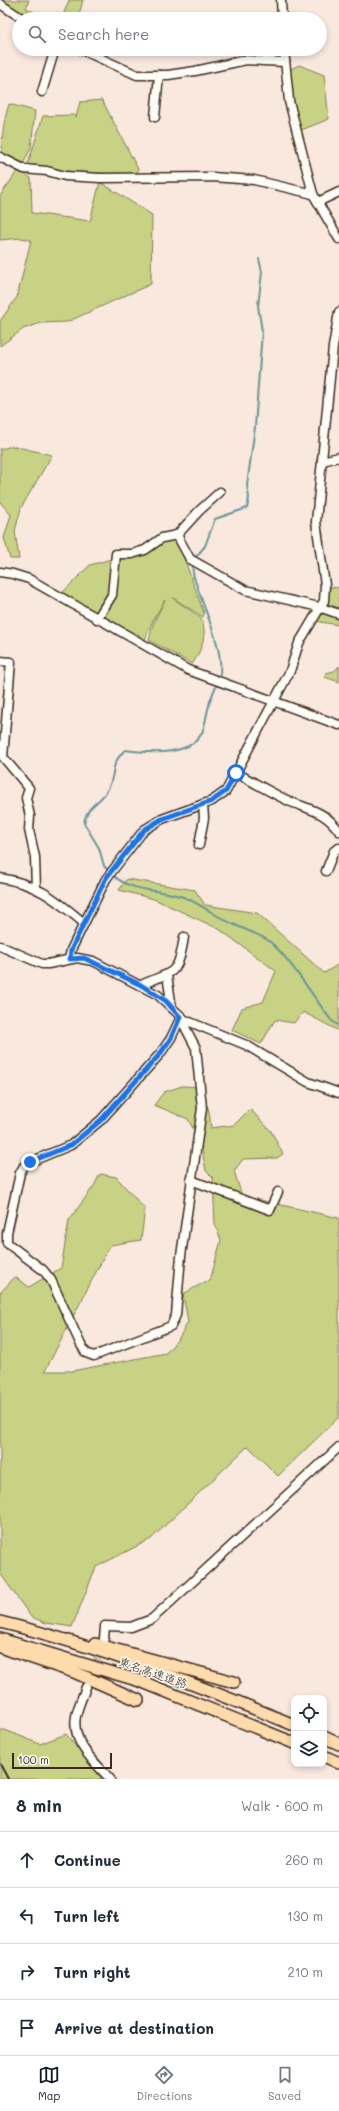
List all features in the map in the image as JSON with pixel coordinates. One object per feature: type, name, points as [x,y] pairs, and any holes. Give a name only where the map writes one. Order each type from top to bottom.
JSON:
[{"type":"highway","name":"東名高速道路","points":[[5,1624],[179,1679],[291,1724]]},
{"type":"highway","points":[[34,1632],[117,1649],[234,1682]]},
{"type":"highway","name":"東名高速道路","points":[[3,1643],[140,1681],[291,1742]]},
{"type":"highway","points":[[3,1643],[138,1700]]},
{"type":"highway","points":[[327,1738],[339,1744]]},
{"type":"highway","points":[[327,1757],[339,1763]]},
{"type":"street","points":[[281,0],[282,12]]},
{"type":"street","points":[[0,4],[12,12]]},
{"type":"street","points":[[42,92],[53,56]]},
{"type":"street","points":[[97,56],[138,75],[159,75],[195,71],[246,60],[285,62]]},
{"type":"street","points":[[285,56],[289,101],[313,194],[339,239]]},
{"type":"street","points":[[155,117],[159,75]]},
{"type":"street","points":[[0,157],[24,169],[47,171],[65,176],[100,178],[139,178],[156,176],[212,177],[254,180],[313,194]]},
{"type":"street","points":[[318,202],[339,192]]},
{"type":"street","points":[[70,959],[71,950],[106,878],[144,830],[162,819],[212,801],[226,791],[290,671],[299,643],[324,600],[325,585],[318,546],[316,522],[339,312]]},
{"type":"street","points":[[322,461],[339,457]]},
{"type":"street","points":[[97,618],[112,595],[116,554],[132,554],[144,550],[162,538],[177,535],[199,511],[220,492]]},
{"type":"street","points":[[177,535],[190,559],[245,590],[319,607],[339,614]]},
{"type":"street","points":[[0,572],[29,579],[188,670],[218,683],[274,701],[339,725]]},
{"type":"street","points":[[0,661],[11,662],[3,757],[29,788],[26,798],[30,816],[29,830],[35,857],[36,889]]},
{"type":"street","points":[[236,773],[289,801],[320,812],[332,820],[339,831]]},
{"type":"street","points":[[199,845],[204,818],[203,804]]},
{"type":"street","points":[[326,871],[334,851],[339,848]]},
{"type":"street","points":[[0,878],[20,881],[51,895],[84,923]]},
{"type":"street","points":[[141,985],[167,975],[178,966],[184,937]]},
{"type":"street","points":[[0,946],[42,964],[84,958],[141,985],[158,995],[183,1019],[246,1045],[308,1082],[339,1093]]},
{"type":"street","points":[[167,975],[172,1008]]},
{"type":"street","points":[[183,1019],[185,1027],[196,1048],[202,1108],[181,1256],[176,1315],[171,1326],[94,1356],[86,1353],[51,1280],[43,1270],[7,1244],[6,1233],[20,1173],[24,1166],[30,1162],[71,1145],[101,1120],[160,1054],[183,1019]]},
{"type":"street","points":[[191,1180],[270,1210],[278,1192]]},
{"type":"street","points":[[104,1639],[105,1626],[131,1627],[152,1619],[339,1448]]},
{"type":"street","points":[[86,1687],[76,1716],[77,1738],[84,1750],[110,1779]]},
{"type":"green space","points":[[0,0],[29,0],[26,8],[34,12],[12,12],[12,15],[0,8]]},
{"type":"green space","points":[[69,0],[83,0],[80,12],[64,12]]},
{"type":"green space","points":[[299,65],[324,75],[329,119],[299,131],[289,70]]},
{"type":"green space","points":[[102,100],[138,169],[137,175],[77,172],[27,167],[43,116],[73,115],[76,117],[80,102]]},
{"type":"green space","points":[[9,104],[35,111],[31,148],[21,168],[3,164],[3,134]]},
{"type":"green space","points":[[18,170],[31,178],[32,213],[90,221],[100,182],[152,215],[151,284],[67,322],[41,323],[23,329],[0,346],[0,321],[17,297],[31,240],[21,238],[0,240],[0,196]]},
{"type":"green space","points":[[13,446],[52,455],[21,508],[15,531],[19,559],[10,559],[4,538],[11,515],[0,502],[0,449]]},
{"type":"green space","points":[[176,536],[204,613],[203,617],[173,598],[199,617],[203,624],[204,636],[198,655],[192,664],[149,640],[153,624],[165,600],[153,620],[144,642],[61,594],[90,565],[122,556]]},
{"type":"green space","points":[[325,586],[339,588],[339,608],[323,602]]},
{"type":"green space","points":[[323,609],[339,615],[339,625],[315,621]]},
{"type":"green space","points":[[339,666],[339,682],[325,677],[326,673],[334,671]]},
{"type":"green space","points":[[127,879],[195,890],[205,905],[257,913],[324,973],[339,964],[339,1031],[303,1012],[294,1023],[275,1020],[261,1044],[232,1030],[242,1008],[263,1002],[276,971],[219,929],[154,899],[119,890]]},
{"type":"green space","points":[[182,1086],[200,1087],[209,1111],[211,1128],[234,1125],[250,1109],[271,1131],[283,1154],[277,1158],[243,1159],[234,1171],[242,1196],[339,1218],[339,1417],[278,1476],[248,1446],[151,1539],[96,1567],[72,1627],[46,1623],[31,1617],[0,1573],[0,1293],[15,1277],[29,1287],[61,1268],[69,1220],[94,1186],[100,1174],[116,1177],[145,1209],[141,1240],[110,1245],[45,1371],[72,1371],[166,1353],[179,1338],[188,1322],[183,1294],[205,1282],[210,1281],[221,1240],[215,1225],[213,1178],[206,1171],[201,1144],[188,1119],[154,1105],[164,1092]]},
{"type":"green space","points":[[0,1730],[5,1730],[40,1744],[66,1734],[102,1779],[0,1779]]},
{"type":"waterway","points":[[195,558],[205,546],[215,519],[247,508],[249,498],[247,485],[255,427],[262,331],[258,306],[262,272],[259,259]]},
{"type":"waterway","points":[[193,562],[195,579],[218,646],[220,658],[219,679]]},
{"type":"waterway","points":[[109,871],[104,866],[99,848],[84,823],[88,812],[108,789],[111,783],[116,761],[125,750],[146,752],[170,751],[182,749],[192,744],[199,737],[204,727],[211,699],[218,683]]},
{"type":"waterway","points":[[112,874],[128,885],[137,888],[186,898],[227,921],[269,941],[285,957],[331,1020],[339,1026]]},
{"type":"tunnel","points":[[87,1684],[102,1646]]},
{"type":"railway","points":[[0,1764],[8,1779]]},
{"type":"route","points":[[30,1162],[71,1145],[101,1120],[160,1054],[171,1038],[180,1017],[166,1001],[141,985],[93,961],[84,958],[70,959],[71,950],[106,878],[128,848],[144,830],[162,819],[212,801],[226,791],[236,773]]}]
